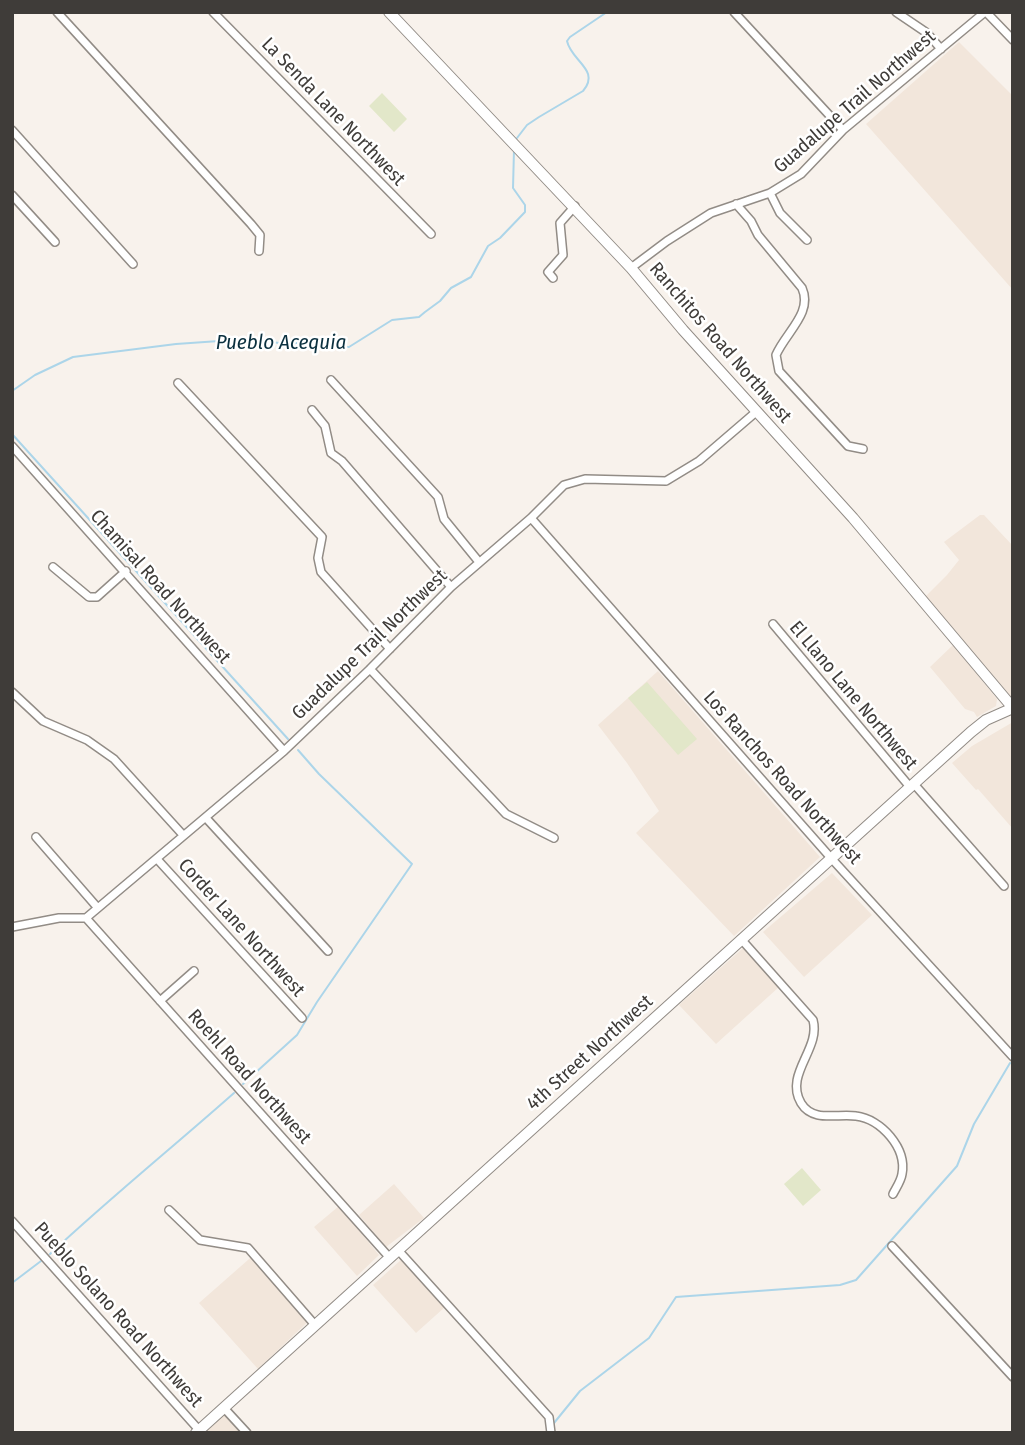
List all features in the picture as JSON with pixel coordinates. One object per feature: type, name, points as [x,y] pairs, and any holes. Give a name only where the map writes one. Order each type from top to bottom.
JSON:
[{"type":"main road","name":"Ranchitos Road Northwest","points":[[389,12],[631,268],[756,412],[862,528],[1013,708]]},
{"type":"main road","name":"4th Street Northwest","points":[[198,1431],[912,785],[986,720],[1013,708]]},
{"type":"street","points":[[57,12],[251,224],[260,235],[258,251]]},
{"type":"street","name":"La Senda Lane Northwest","points":[[213,12],[430,234]]},
{"type":"street","points":[[734,12],[843,131]]},
{"type":"street","points":[[896,12],[927,33],[941,49]]},
{"type":"street","points":[[986,12],[1013,40]]},
{"type":"street","name":"Guadalupe Trail Northwest","points":[[631,268],[702,218],[770,192],[801,174],[843,131],[986,12]]},
{"type":"street","points":[[12,130],[133,264]]},
{"type":"street","points":[[770,192],[780,213],[807,240]]},
{"type":"street","points":[[12,195],[55,242]]},
{"type":"street","points":[[736,204],[802,288],[806,297],[803,312],[776,355],[779,371],[848,446],[863,449]]},
{"type":"street","points":[[554,278],[548,272],[563,255],[560,223],[575,206]]},
{"type":"street","points":[[331,380],[438,497],[444,519],[479,562]]},
{"type":"street","points":[[178,383],[322,537],[318,558],[321,572],[390,649]]},
{"type":"street","points":[[312,410],[325,426],[331,453],[342,461],[451,587]]},
{"type":"street","name":"Guadalupe Trail Northwest","points":[[86,918],[284,751],[451,587],[531,518],[564,485],[585,479],[666,481],[699,461],[756,412]]},
{"type":"street","name":"Chamisal Road Northwest","points":[[12,446],[284,751]]},
{"type":"street","name":"Los Ranchos Road Northwest","points":[[531,518],[831,858],[1013,1057]]},
{"type":"street","points":[[53,567],[89,597],[97,597],[126,571]]},
{"type":"street","name":"El Llano Lane Northwest","points":[[773,624],[912,785],[1004,886]]},
{"type":"street","points":[[370,669],[506,814],[554,838]]},
{"type":"street","points":[[12,692],[43,721],[87,740],[114,759],[183,835]]},
{"type":"street","points":[[206,818],[328,951]]},
{"type":"street","points":[[36,837],[97,907]]},
{"type":"street","name":"Corder Lane Northwest","points":[[157,859],[302,1018]]},
{"type":"street","points":[[12,927],[59,918],[86,918]]},
{"type":"street","name":"Roehl Road Northwest","points":[[86,918],[389,1257]]},
{"type":"street","points":[[741,939],[813,1020],[814,1036],[796,1082],[799,1100],[805,1108],[814,1113],[828,1117],[856,1116],[872,1121],[883,1129],[894,1140],[900,1154],[902,1173],[893,1194]]},
{"type":"street","points":[[160,1001],[194,971]]},
{"type":"street","points":[[169,1210],[200,1240],[248,1248],[316,1325]]},
{"type":"street","name":"Pueblo Solano Road Northwest","points":[[12,1221],[198,1431]]},
{"type":"street","points":[[892,1246],[1013,1377]]},
{"type":"street","points":[[398,1250],[549,1417],[551,1433]]},
{"type":"street","name":"Pueblo Solano Road Northwest","points":[[224,1408],[247,1433]]},
{"type":"shaded area","points":[[959,42],[1013,96],[1013,290],[866,124]]},
{"type":"shaded area","points":[[980,515],[984,515],[1013,546],[1013,696],[1010,696],[926,596],[959,560],[944,542]]},
{"type":"shaded area","points":[[953,645],[997,699],[996,706],[977,717],[974,712],[965,709],[930,667]]},
{"type":"shaded area","points":[[658,671],[820,857],[734,936],[636,833],[659,811],[598,725]]},
{"type":"shaded area","points":[[1013,722],[1013,829],[952,763],[972,746]]},
{"type":"shaded area","points":[[832,873],[872,915],[804,977],[763,932]]},
{"type":"shaded area","points":[[743,948],[779,987],[716,1044],[679,1005]]},
{"type":"shaded area","points":[[394,1184],[424,1218],[386,1247],[359,1215]]},
{"type":"shaded area","points":[[339,1206],[379,1255],[357,1276],[314,1227]]},
{"type":"shaded area","points":[[257,1252],[314,1316],[258,1369],[199,1303]]},
{"type":"shaded area","points":[[402,1259],[445,1307],[416,1333],[373,1285]]},
{"type":"shaded area","points":[[222,1416],[241,1433],[202,1433]]},
{"type":"green space","points":[[382,93],[407,119],[394,132],[369,106]]},
{"type":"green space","points":[[647,682],[697,739],[678,755],[628,698]]},
{"type":"green space","points":[[802,1168],[821,1190],[803,1206],[784,1184]]},
{"type":"waterway","name":"Pueblo Acequia","points":[[517,138],[527,125],[583,91],[589,77],[567,41],[607,12]]},
{"type":"waterway","name":"Pueblo Acequia","points":[[12,391],[35,375],[73,357],[176,344],[248,339],[287,344],[317,341],[335,347],[349,347],[392,320],[419,317],[440,301],[451,288],[471,277],[488,246],[500,238],[525,212],[525,205],[513,188],[514,150]]},
{"type":"waterway","points":[[12,434],[288,739]]},
{"type":"waterway","points":[[243,1084],[297,1035],[412,864],[319,774],[298,750]]},
{"type":"waterway","points":[[554,1423],[580,1391],[649,1338],[676,1297],[840,1285],[856,1280],[957,1166],[974,1124],[1010,1063]]},
{"type":"waterway","points":[[50,1254],[234,1093]]},
{"type":"waterway","points":[[12,1283],[41,1261]]}]
